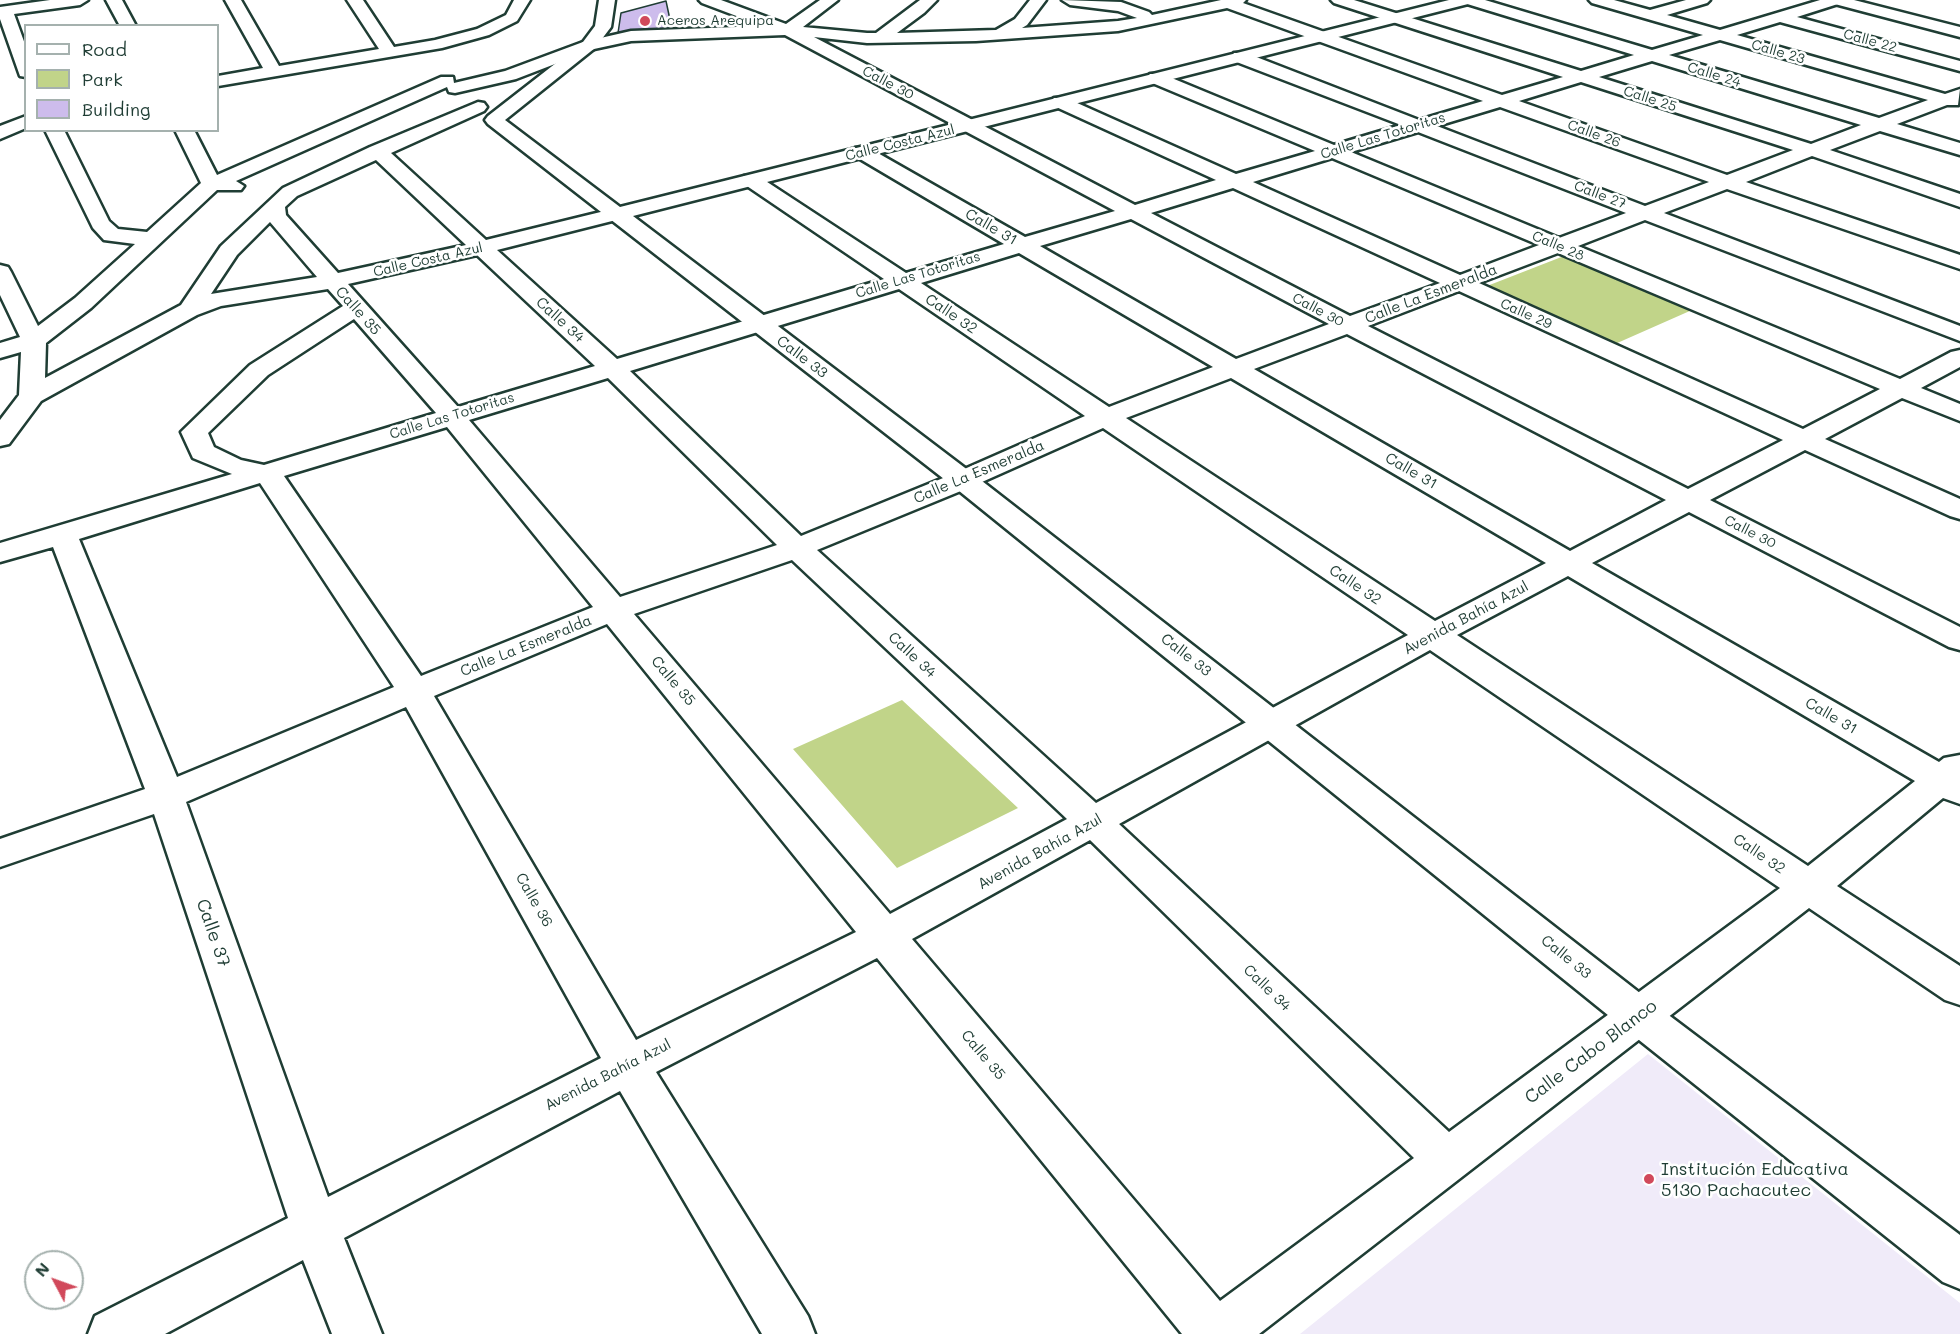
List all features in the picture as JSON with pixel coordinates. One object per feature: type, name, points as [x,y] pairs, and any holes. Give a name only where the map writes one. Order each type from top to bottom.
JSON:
[{"type":"street","points":[[24,67],[2,11],[80,0]]},
{"type":"street","points":[[114,0],[127,24]]},
{"type":"street","points":[[233,0],[273,71]]},
{"type":"street","points":[[355,0],[389,52]]},
{"type":"street","points":[[219,81],[436,45],[483,32],[512,18],[522,0]]},
{"type":"street","points":[[0,351],[34,341],[83,303],[212,184],[468,99],[589,45],[603,27],[606,0]]},
{"type":"street","name":"Calle 30","points":[[714,0],[788,30],[1347,326],[1960,640]]},
{"type":"street","points":[[788,30],[830,0]]},
{"type":"street","points":[[881,37],[929,0]]},
{"type":"street","points":[[1000,34],[1021,22],[1038,0]]},
{"type":"street","points":[[1070,0],[1122,7],[1153,19]]},
{"type":"street","name":"Calle 25","points":[[1340,0],[1812,150],[1960,201]]},
{"type":"street","name":"Calle Costa Azul","points":[[32,396],[189,310],[225,298],[332,281],[480,248],[1468,0]]},
{"type":"street","name":"Calle 24","points":[[1468,0],[1960,149]]},
{"type":"street","name":"Calle 23","points":[[1597,0],[1955,99]]},
{"type":"street","points":[[1650,15],[1702,0]]},
{"type":"street","points":[[1836,0],[1960,32]]},
{"type":"street","name":"Calle Las Totoritas","points":[[0,553],[267,474],[451,415],[1836,0]]},
{"type":"street","points":[[189,310],[229,250],[272,194],[377,151],[510,75],[589,45],[631,36],[788,30],[837,36],[932,38],[1000,34],[1118,26],[1233,2]]},
{"type":"street","name":"Calle 26","points":[[1233,2],[1321,37],[1727,182],[1960,262]]},
{"type":"street","name":"Calle 22","points":[[1780,17],[1960,66]]},
{"type":"street","name":"Calle 33","points":[[408,49],[468,99],[963,480],[1639,1016],[1960,1265]]},
{"type":"street","name":"Calle 27","points":[[1240,57],[1960,334]]},
{"type":"street","name":"Calle 28","points":[[1156,78],[1960,413]]},
{"type":"street","name":"Calle La Esmeralda","points":[[0,853],[166,796],[414,691],[614,610],[797,548],[963,480],[1105,417],[1880,124],[1955,99]]},
{"type":"street","name":"Calle 29","points":[[1060,102],[1960,510]]},
{"type":"street","points":[[0,133],[24,123]]},
{"type":"street","points":[[55,132],[100,224],[112,235],[153,239]]},
{"type":"street","points":[[185,132],[212,184]]},
{"type":"street","name":"Calle 34","points":[[377,151],[611,367],[797,548],[1094,822],[1447,1160]]},
{"type":"street","name":"Calle 31","points":[[862,152],[1570,563],[1954,779]]},
{"type":"street","name":"Calle 32","points":[[751,180],[1960,988]]},
{"type":"street","points":[[212,184],[272,194]]},
{"type":"street","name":"Calle 35","points":[[272,194],[276,216],[451,415],[1217,1334]]},
{"type":"street","points":[[0,438],[32,396],[34,341],[3,284]]},
{"type":"street","points":[[267,474],[232,466],[203,452],[194,432],[259,370],[356,308]]},
{"type":"street","name":"Avenida Bahía Azul","points":[[113,1334],[628,1065],[884,936],[1431,636],[1960,357]]},
{"type":"street","name":"Calle 36","points":[[267,474],[414,691],[628,1065],[790,1334]]},
{"type":"street","name":"Calle 37","points":[[63,534],[166,796],[315,1227],[357,1334]]},
{"type":"street","name":"Calle Cabo Blanco","points":[[1217,1334],[1954,779]]},
{"type":"shaded area","name":"Institución Educativa 5130 Pachacutec","points":[[1648,1054],[1960,1303],[1960,1334],[1300,1334]]},
{"type":"green space","points":[[1564,256],[1692,310],[1615,344],[1487,286]]},
{"type":"green space","points":[[902,700],[1018,808],[897,868],[793,749]]},
{"type":"building","name":"Aceros Arequipa","points":[[666,1],[672,29],[618,33],[621,13]]},
{"type":"place","name":"Aceros Arequipa","points":[[645,21]]},
{"type":"place","name":"Institución Educativa 5130 Pachacutec","points":[[1649,1179]]}]
